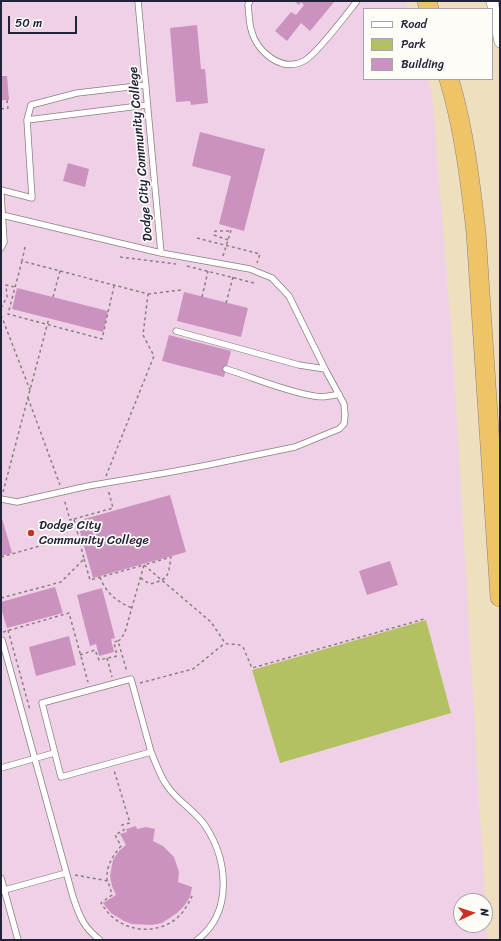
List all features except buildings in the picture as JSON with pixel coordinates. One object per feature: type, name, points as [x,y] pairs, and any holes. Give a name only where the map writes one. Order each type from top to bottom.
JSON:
[{"type":"highway","points":[[449,80],[464,141],[470,177],[476,232],[500,596]]},
{"type":"street","points":[[492,1],[500,42]]},
{"type":"lane","name":"Dodge City Community College","points":[[1,499],[17,502],[106,483],[171,472],[295,447],[339,429],[344,424],[344,404],[289,296],[272,278],[250,269],[161,253],[138,1]]},
{"type":"lane","points":[[250,1],[248,5],[251,30],[258,48],[275,61],[287,65],[304,61],[317,50],[356,1]]},
{"type":"lane","points":[[1,190],[32,198],[27,120],[31,105],[77,93],[146,85]]},
{"type":"lane","points":[[27,120],[147,105]]},
{"type":"lane","points":[[1,194],[4,242],[1,248]]},
{"type":"lane","points":[[2,215],[161,253]]},
{"type":"lane","points":[[176,331],[299,365],[326,368]]},
{"type":"lane","points":[[226,369],[268,383],[315,396],[339,394]]},
{"type":"lane","points":[[1,640],[66,873],[81,918],[88,931],[100,940]]},
{"type":"lane","points":[[151,752],[61,777],[42,703],[131,679],[151,752],[160,774],[168,788],[206,826],[213,841],[223,871],[224,886],[217,916],[210,928],[197,940]]},
{"type":"lane","points":[[1,768],[54,753]]},
{"type":"lane","points":[[3,891],[66,873]]},
{"type":"lane","points":[[1,878],[3,891],[18,940]]},
{"type":"path","points":[[1,109],[8,108],[7,100]]},
{"type":"path","points":[[221,263],[232,227]]},
{"type":"path","points":[[228,240],[214,235],[215,231],[231,231]]},
{"type":"path","points":[[197,238],[260,254],[255,271]]},
{"type":"path","points":[[25,247],[8,314],[102,339],[114,285]]},
{"type":"path","points":[[120,257],[176,264],[254,283]]},
{"type":"path","points":[[22,261],[148,294],[181,290]]},
{"type":"path","points":[[53,297],[60,271]]},
{"type":"path","points":[[202,297],[208,271]]},
{"type":"path","points":[[226,303],[233,277]]},
{"type":"path","points":[[1,308],[7,296],[6,285],[15,287]]},
{"type":"path","points":[[28,398],[62,492],[70,520],[113,508],[105,478],[154,356],[143,335],[148,294]]},
{"type":"path","points":[[7,296],[12,297]]},
{"type":"path","points":[[1,315],[30,390]]},
{"type":"path","points":[[1,499],[49,318]]},
{"type":"path","points":[[74,519],[90,580],[171,557],[168,576],[162,580],[150,584],[140,577]]},
{"type":"path","points":[[1,557],[61,540],[80,541]]},
{"type":"path","points":[[1,598],[61,582],[84,559]]},
{"type":"path","points":[[80,655],[95,650],[99,660],[117,656],[114,642],[118,641],[125,632],[144,565]]},
{"type":"path","points":[[144,565],[211,622],[225,643]]},
{"type":"path","points":[[100,577],[102,584],[111,595],[122,604],[132,608]]},
{"type":"path","points":[[1,632],[69,613],[90,690]]},
{"type":"path","points":[[133,685],[194,669],[225,643],[236,643],[244,647],[252,668],[424,619]]},
{"type":"path","points":[[8,630],[30,712]]},
{"type":"path","points":[[118,641],[129,680]]},
{"type":"path","points":[[107,658],[114,684]]},
{"type":"path","points":[[112,763],[130,823],[122,826],[124,830],[115,835],[122,846],[109,863],[108,881],[112,896],[101,903],[110,915],[126,926],[138,929],[158,928],[178,917],[187,906],[193,894]]},
{"type":"path","points":[[74,874],[108,881]]},
{"type":"shaded area","name":"Dodge City Community College","points":[[1,1],[406,1],[408,8],[363,8],[363,80],[428,80],[432,94],[453,354],[485,893],[453,893],[453,933],[487,933],[487,940],[1,940]]},
{"type":"green space","points":[[426,620],[451,713],[280,763],[252,670]]},
{"type":"place","name":"Dodge City Community College","points":[[31,533]]}]
